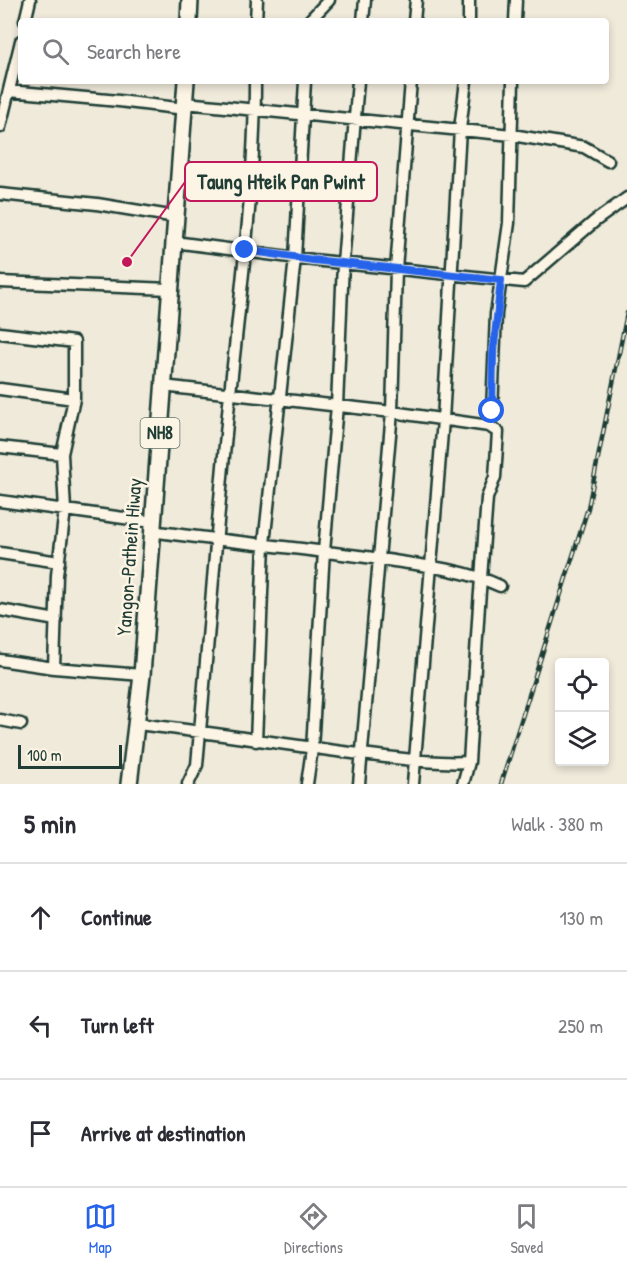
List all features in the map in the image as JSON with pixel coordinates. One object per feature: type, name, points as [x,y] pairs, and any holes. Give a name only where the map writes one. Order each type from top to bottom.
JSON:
[{"type":"highway","points":[[189,18],[190,0]]},
{"type":"highway","name":"Yangon-Pathein Hiway","points":[[129,784],[142,675],[186,84]]},
{"type":"street","points":[[26,18],[30,0]]},
{"type":"street","points":[[256,18],[257,0]]},
{"type":"street","points":[[312,18],[329,0]]},
{"type":"street","points":[[363,18],[364,0]]},
{"type":"street","points":[[414,18],[416,0]]},
{"type":"street","points":[[469,0],[469,18]]},
{"type":"street","points":[[515,18],[516,0]]},
{"type":"street","points":[[0,127],[18,54]]},
{"type":"street","points":[[188,784],[197,765],[215,540],[245,250],[255,84]]},
{"type":"street","points":[[256,741],[264,544],[295,258],[305,84]]},
{"type":"street","points":[[307,784],[312,748],[324,551],[337,406],[343,263],[358,84]]},
{"type":"street","points":[[359,784],[392,412],[396,269],[411,84]]},
{"type":"street","points":[[413,784],[413,760],[443,420],[460,129],[466,84]]},
{"type":"street","points":[[489,426],[492,411],[493,355],[509,223],[513,84]]},
{"type":"street","points":[[9,91],[302,114],[513,135],[584,147],[608,161]]},
{"type":"street","points":[[0,194],[97,204],[176,217]]},
{"type":"street","points":[[174,242],[295,258],[524,282],[595,221],[627,198]]},
{"type":"street","points":[[0,282],[170,289]]},
{"type":"street","points":[[0,333],[74,342],[74,399],[62,454],[65,510],[59,561],[54,668]]},
{"type":"street","points":[[163,386],[392,412],[489,426],[498,432],[495,477],[487,498],[470,762],[463,784]]},
{"type":"street","points":[[0,389],[74,399]]},
{"type":"street","points":[[0,447],[62,454]]},
{"type":"street","points":[[0,501],[65,510],[215,540],[324,551],[429,567],[482,578],[500,586]]},
{"type":"street","points":[[0,553],[59,561]]},
{"type":"street","points":[[0,609],[56,620]]},
{"type":"street","points":[[0,660],[54,668],[142,675]]},
{"type":"street","points":[[0,720],[21,724]]},
{"type":"street","points":[[137,724],[441,764],[470,762]]},
{"type":"railway","points":[[501,784],[588,508],[627,313]]},
{"type":"place","name":"Taung Hteik Pan Pwint","points":[[127,262]]},
{"type":"route","points":[[245,250],[313,260],[501,280],[493,355],[492,411]]}]
